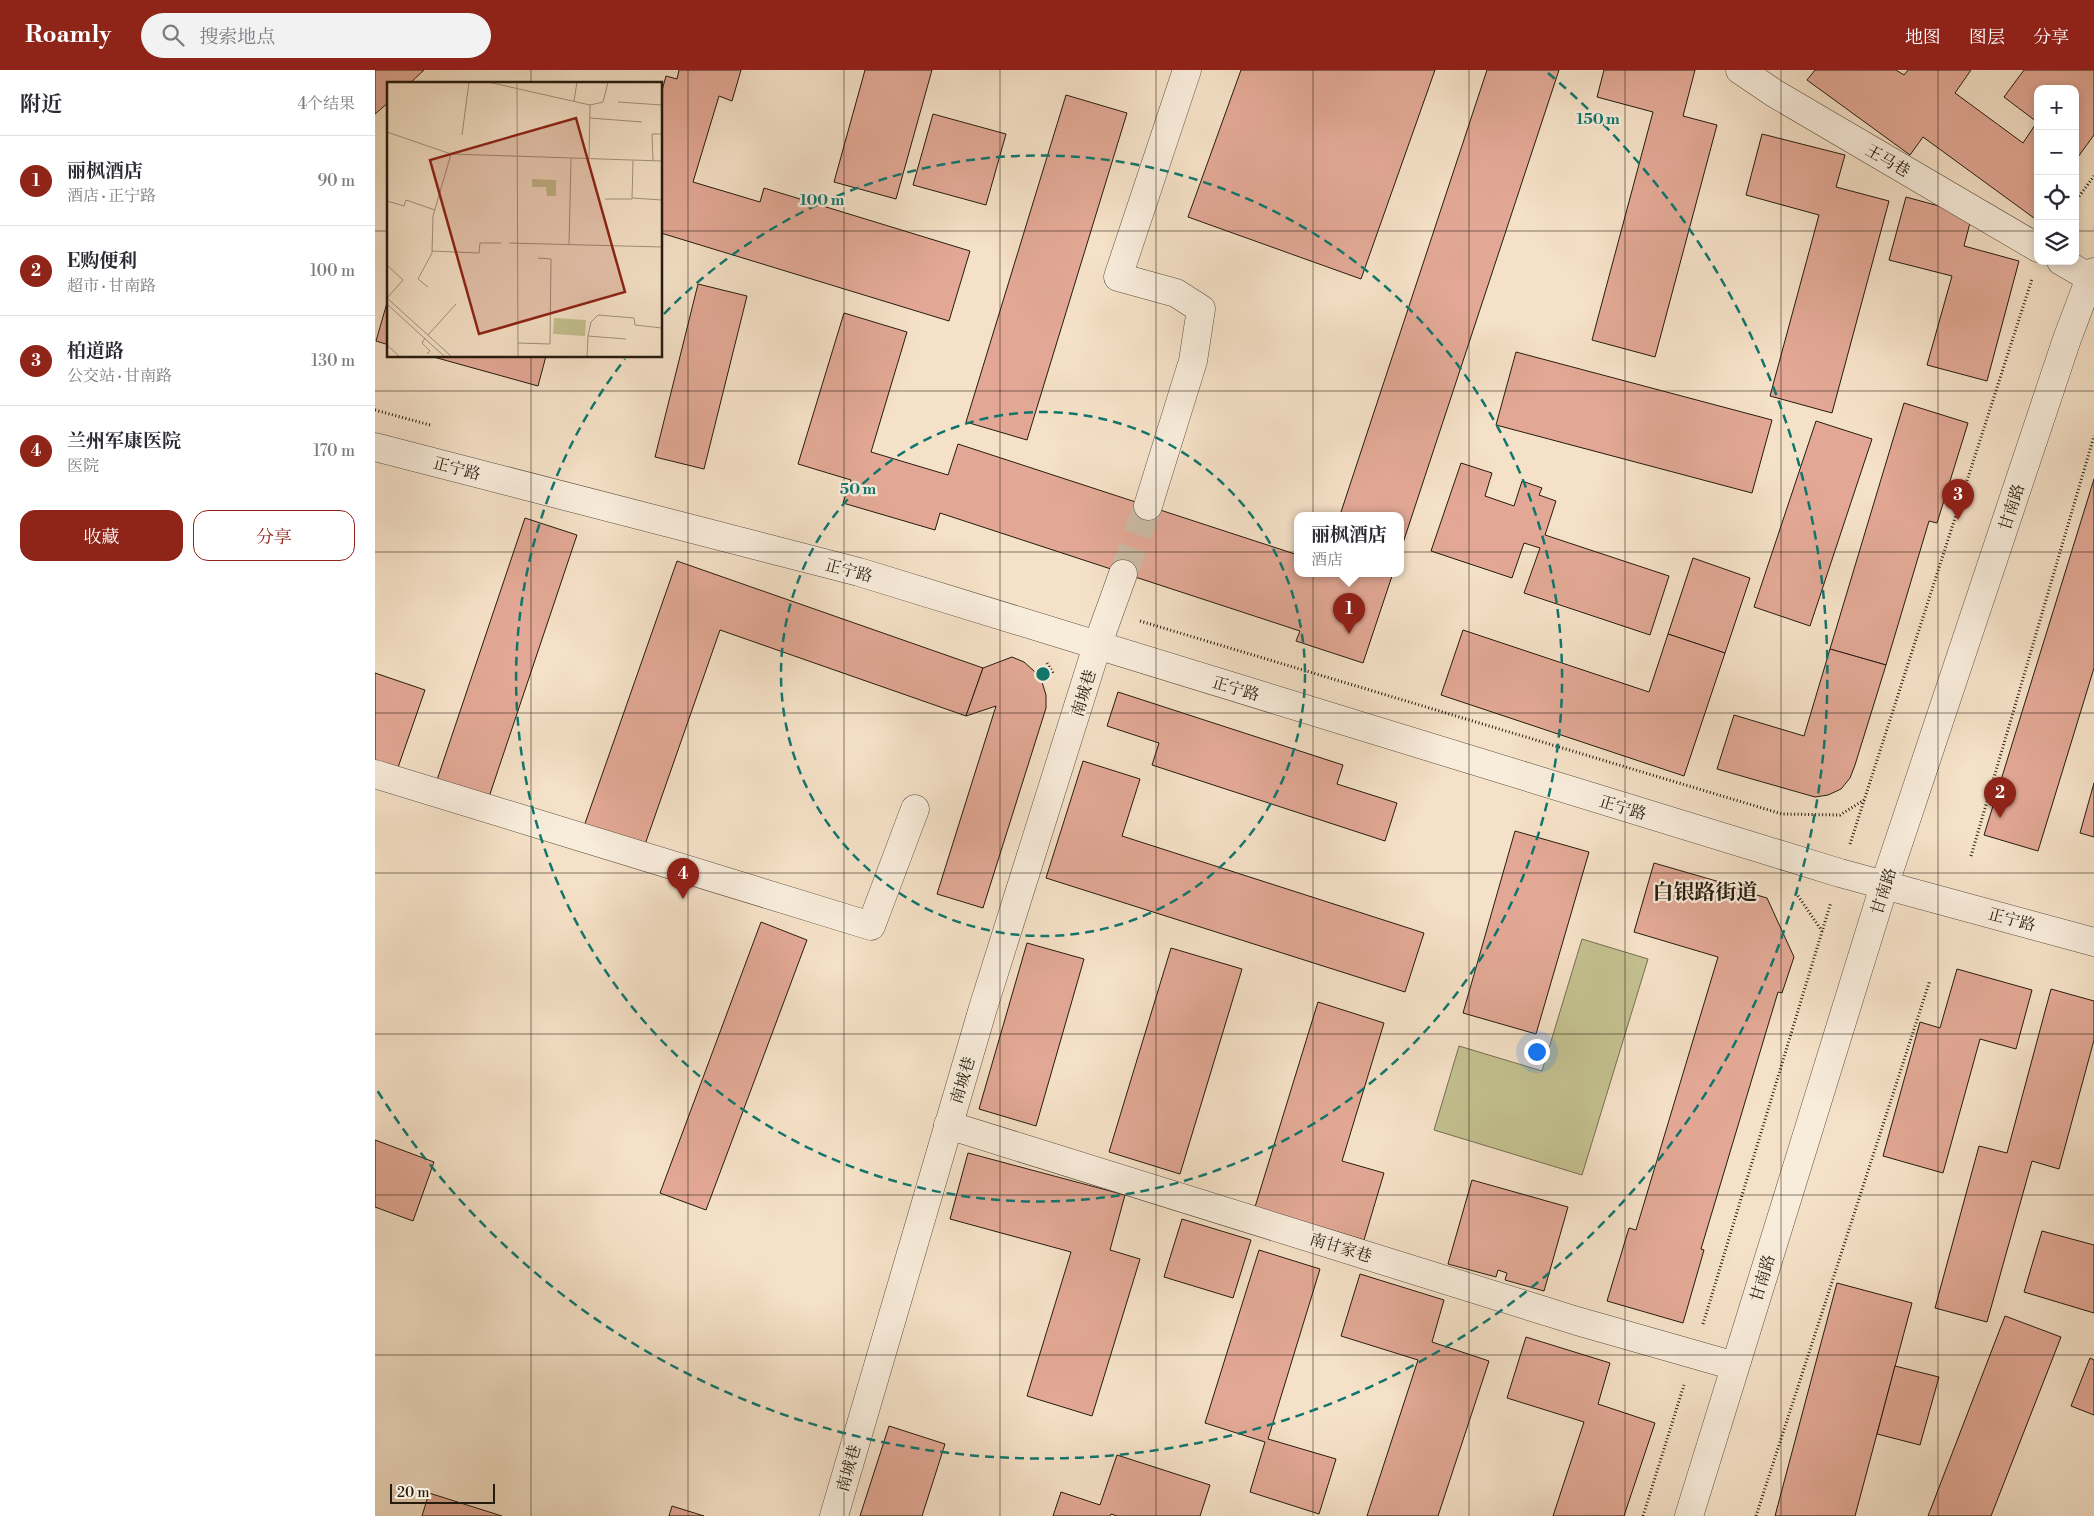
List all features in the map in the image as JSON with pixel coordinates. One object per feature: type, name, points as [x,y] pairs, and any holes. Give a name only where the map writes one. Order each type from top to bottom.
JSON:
[{"type":"street","points":[[1148,506],[1193,360],[1201,309],[1176,293],[1118,277],[1187,70]]},
{"type":"street","name":"王马巷","points":[[1740,70],[2034,258]]},
{"type":"street","points":[[2070,265],[2092,275]]},
{"type":"street","name":"甘南路","points":[[1689,1516],[1884,886],[2067,339],[2092,275]]},
{"type":"street","name":"正宁路","points":[[375,446],[859,572],[1840,873],[2094,942]]},
{"type":"street","name":"南城巷","points":[[833,1516],[983,1008],[1097,646],[1123,574]]},
{"type":"street","points":[[375,774],[871,926],[915,809]]},
{"type":"street","name":"南甘家巷","points":[[948,1125],[1567,1318],[1735,1366]]},
{"type":"path","points":[[2079,197],[2094,176]]},
{"type":"path","points":[[1643,1516],[1840,873],[2034,265]]},
{"type":"path","points":[[1971,856],[2094,436]]},
{"type":"path","points":[[1042,656],[1054,674],[1055,683]]},
{"type":"path","points":[[1756,1516],[1930,980]]},
{"type":"shaded area","points":[[1582,939],[1648,959],[1582,1175],[1434,1130],[1459,1046],[1542,1071]]},
{"type":"building","points":[[375,70],[424,70],[411,82],[387,82],[387,104],[375,114]]},
{"type":"building","points":[[679,70],[741,70],[732,101],[719,96],[693,182],[760,202],[764,188],[970,251],[949,321],[663,234],[663,87],[666,76],[677,79]]},
{"type":"building","points":[[865,70],[932,70],[896,199],[834,182]]},
{"type":"building","points":[[1241,70],[1435,70],[1361,279],[1188,217]]},
{"type":"building","points":[[1487,70],[1559,70],[1404,540],[1404,512],[1341,512]]},
{"type":"building","points":[[1604,70],[1695,70],[1683,116],[1717,125],[1655,357],[1592,340],[1653,112],[1597,97]]},
{"type":"building","points":[[1815,70],[1896,70],[1904,75],[1908,70],[1971,70],[1955,93],[2023,143],[2034,126],[2034,218],[1923,137],[1910,155],[1807,80]]},
{"type":"building","points":[[2024,70],[2094,70],[2094,135],[2079,156],[2079,85],[2034,85],[2034,120],[2004,97]]},
{"type":"building","points":[[1066,95],[1127,113],[1027,440],[966,422]]},
{"type":"building","points":[[933,114],[1006,134],[986,205],[913,185]]},
{"type":"building","points":[[1762,134],[1845,155],[1836,187],[1889,201],[1832,413],[1770,396],[1819,215],[1746,195]]},
{"type":"building","points":[[1906,197],[1972,215],[1964,246],[2019,261],[1987,381],[1927,365],[1952,276],[1889,260]]},
{"type":"building","points":[[698,284],[747,296],[704,469],[655,457]]},
{"type":"building","points":[[387,303],[387,344],[376,341]]},
{"type":"building","points":[[844,313],[907,332],[871,452],[948,475],[958,444],[1294,554],[1294,577],[1392,577],[1363,663],[1296,641],[1300,631],[940,513],[935,530],[843,503],[851,480],[798,464]]},
{"type":"building","points":[[1516,352],[1772,420],[1752,493],[1496,425]]},
{"type":"building","points":[[437,358],[545,358],[538,386]]},
{"type":"building","points":[[1904,403],[1968,423],[1937,523],[1929,521],[1886,665],[1830,649]]},
{"type":"building","points":[[1816,421],[1872,439],[1810,626],[1754,607]]},
{"type":"building","points":[[1461,463],[1492,473],[1485,496],[1514,506],[1522,481],[1542,488],[1539,495],[1556,501],[1545,535],[1669,576],[1650,635],[1524,593],[1540,548],[1524,543],[1512,578],[1431,551]]},
{"type":"building","points":[[2094,479],[2094,668],[2038,851],[1984,835]]},
{"type":"building","points":[[525,518],[577,535],[489,797],[437,780]]},
{"type":"building","points":[[1693,558],[1750,578],[1725,653],[1668,634]]},
{"type":"building","points":[[677,561],[983,668],[966,716],[720,630],[642,853],[582,832]]},
{"type":"building","points":[[1463,630],[1649,692],[1668,634],[1725,653],[1684,776],[1441,695]]},
{"type":"building","points":[[1830,649],[1886,665],[1855,765],[1850,778],[1841,789],[1828,795],[1815,797],[1717,769],[1734,715],[1804,736]]},
{"type":"building","points":[[1012,657],[1024,662],[1042,682],[1046,695],[1046,708],[983,908],[937,894],[996,706],[966,716],[983,668]]},
{"type":"building","points":[[375,673],[425,690],[395,776],[375,769]]},
{"type":"building","points":[[1118,692],[1343,765],[1337,784],[1397,803],[1385,841],[1152,765],[1159,743],[1107,726]]},
{"type":"building","points":[[1083,761],[1140,779],[1122,836],[1424,933],[1405,992],[1046,878]]},
{"type":"building","points":[[2094,783],[2094,837],[2080,833]]},
{"type":"building","points":[[1515,831],[1589,852],[1536,1034],[1463,1013]]},
{"type":"building","points":[[1654,863],[1744,889],[1743,891],[1767,898],[1794,957],[1782,993],[1778,992],[1701,1249],[1704,1250],[1683,1323],[1607,1301],[1629,1228],[1636,1230],[1718,957],[1634,932]]},
{"type":"building","points":[[761,922],[807,940],[706,1210],[660,1193]]},
{"type":"building","points":[[1027,943],[1084,959],[1036,1126],[979,1109]]},
{"type":"building","points":[[1171,948],[1242,969],[1180,1174],[1109,1152]]},
{"type":"building","points":[[1957,969],[2032,990],[2016,1049],[1980,1039],[1943,1173],[1883,1156],[1920,1022],[1940,1028]]},
{"type":"building","points":[[2051,989],[2094,1001],[2094,1040],[2059,1169],[2032,1161],[1987,1322],[1935,1308],[1979,1146],[2007,1153]]},
{"type":"building","points":[[1318,1002],[1384,1023],[1342,1161],[1384,1173],[1364,1240],[1255,1207]]},
{"type":"building","points":[[375,1140],[434,1162],[413,1221],[375,1207]]},
{"type":"building","points":[[968,1153],[1125,1195],[1110,1250],[1140,1259],[1092,1416],[1027,1396],[1071,1252],[950,1219]]},
{"type":"building","points":[[1472,1180],[1568,1207],[1544,1291],[1505,1280],[1507,1273],[1498,1270],[1496,1277],[1448,1264]]},
{"type":"building","points":[[1182,1219],[1251,1240],[1233,1298],[1164,1277]]},
{"type":"building","points":[[2042,1231],[2094,1245],[2094,1313],[2024,1292]]},
{"type":"building","points":[[1259,1250],[1320,1269],[1268,1439],[1336,1459],[1319,1514],[1250,1492],[1265,1442],[1205,1423]]},
{"type":"building","points":[[1360,1274],[1444,1300],[1432,1342],[1489,1361],[1438,1516],[1367,1516],[1418,1360],[1341,1336]]},
{"type":"building","points":[[1837,1283],[1912,1303],[1855,1516],[1775,1516]]},
{"type":"building","points":[[2005,1316],[2061,1337],[1991,1516],[1928,1516]]},
{"type":"building","points":[[1526,1337],[1610,1363],[1598,1404],[1655,1423],[1624,1516],[1553,1516],[1584,1422],[1507,1398]]},
{"type":"building","points":[[2090,1358],[2094,1360],[2094,1415],[2071,1406]]},
{"type":"building","points":[[1895,1366],[1939,1377],[1920,1445],[1877,1434]]},
{"type":"building","points":[[889,1426],[945,1444],[922,1516],[860,1516]]},
{"type":"building","points":[[1117,1455],[1210,1485],[1200,1516],[1117,1516],[1111,1514],[1110,1516],[1053,1516],[1061,1492],[1100,1505]]},
{"type":"building","points":[[429,1493],[502,1516],[422,1516]]},
{"type":"building","points":[[672,1506],[704,1516],[669,1516]]},
{"type":"tunnel","points":[[1123,574],[1148,506]]},
{"type":"place","name":"柏道路","points":[[1958,520]]},
{"type":"place","name":"丽枫酒店","points":[[1349,634]]},
{"type":"place","name":"E购便利","points":[[2000,818]]},
{"type":"place","name":"兰州军康医院","points":[[683,899]]},
{"type":"district","name":"白银路街道","points":[[1705,892]]}]
